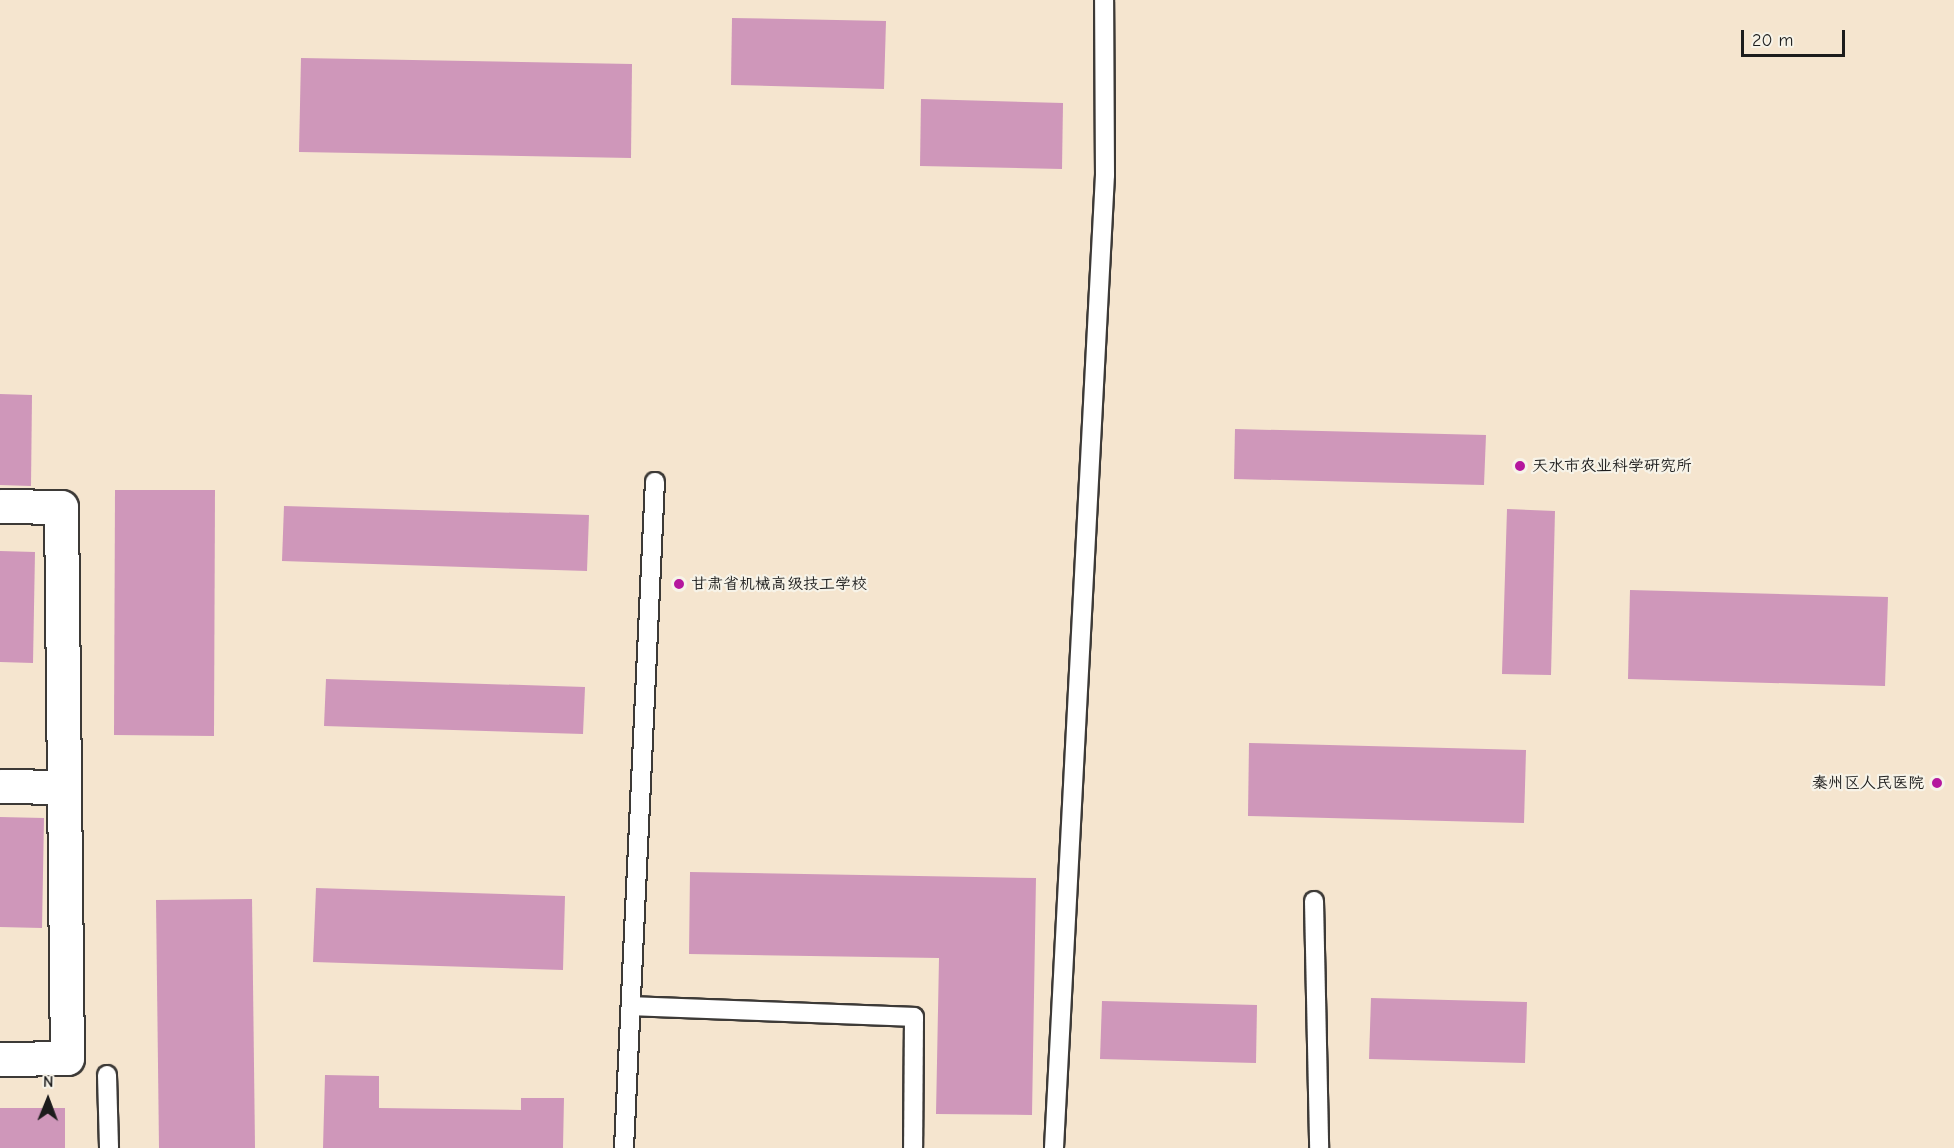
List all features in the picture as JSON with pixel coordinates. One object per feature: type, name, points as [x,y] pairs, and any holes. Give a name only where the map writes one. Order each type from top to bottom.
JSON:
[{"type":"street","points":[[0,506],[61,507],[67,1058],[0,1059]]},
{"type":"street","points":[[0,786],[64,787]]},
{"type":"lane","points":[[1054,1148],[1105,175],[1104,0]]},
{"type":"lane","points":[[624,1148],[655,482]]},
{"type":"lane","points":[[1314,901],[1319,1148]]},
{"type":"lane","points":[[631,1006],[914,1017],[913,1148]]},
{"type":"lane","points":[[107,1076],[109,1148]]},
{"type":"building","points":[[732,18],[886,21],[884,89],[731,85]]},
{"type":"building","points":[[301,58],[632,64],[631,158],[299,152]]},
{"type":"building","points":[[921,99],[1063,103],[1062,169],[920,166]]},
{"type":"building","points":[[0,394],[32,395],[31,486],[0,485]]},
{"type":"building","points":[[1235,429],[1486,435],[1484,485],[1234,479]]},
{"type":"building","points":[[115,490],[215,490],[214,736],[114,735]]},
{"type":"building","points":[[284,506],[589,515],[587,571],[282,561]]},
{"type":"building","points":[[1507,509],[1555,511],[1551,675],[1502,674]]},
{"type":"building","points":[[0,551],[35,552],[33,663],[0,662]]},
{"type":"building","points":[[1630,590],[1888,597],[1885,686],[1628,679]]},
{"type":"building","points":[[326,679],[585,687],[583,734],[324,726]]},
{"type":"building","points":[[1249,743],[1526,750],[1524,823],[1248,816]]},
{"type":"building","points":[[0,817],[44,818],[42,928],[0,927]]},
{"type":"building","points":[[690,872],[1036,878],[1032,1115],[936,1114],[939,958],[689,954]]},
{"type":"building","points":[[316,888],[565,896],[563,970],[313,962]]},
{"type":"building","points":[[252,899],[255,1148],[159,1148],[156,900]]},
{"type":"building","points":[[1371,998],[1527,1002],[1525,1063],[1369,1059]]},
{"type":"building","points":[[1102,1001],[1257,1005],[1256,1063],[1100,1059]]},
{"type":"building","points":[[325,1075],[379,1076],[379,1108],[521,1110],[521,1098],[564,1098],[563,1148],[323,1148]]},
{"type":"building","points":[[0,1108],[65,1108],[65,1148],[0,1148]]},
{"type":"place","name":"天水市农业科学研究所","points":[[1520,466]]},
{"type":"place","name":"甘肃省机械高级技工学校","points":[[679,584]]},
{"type":"place","name":"秦州区人民医院","points":[[1937,783]]}]
